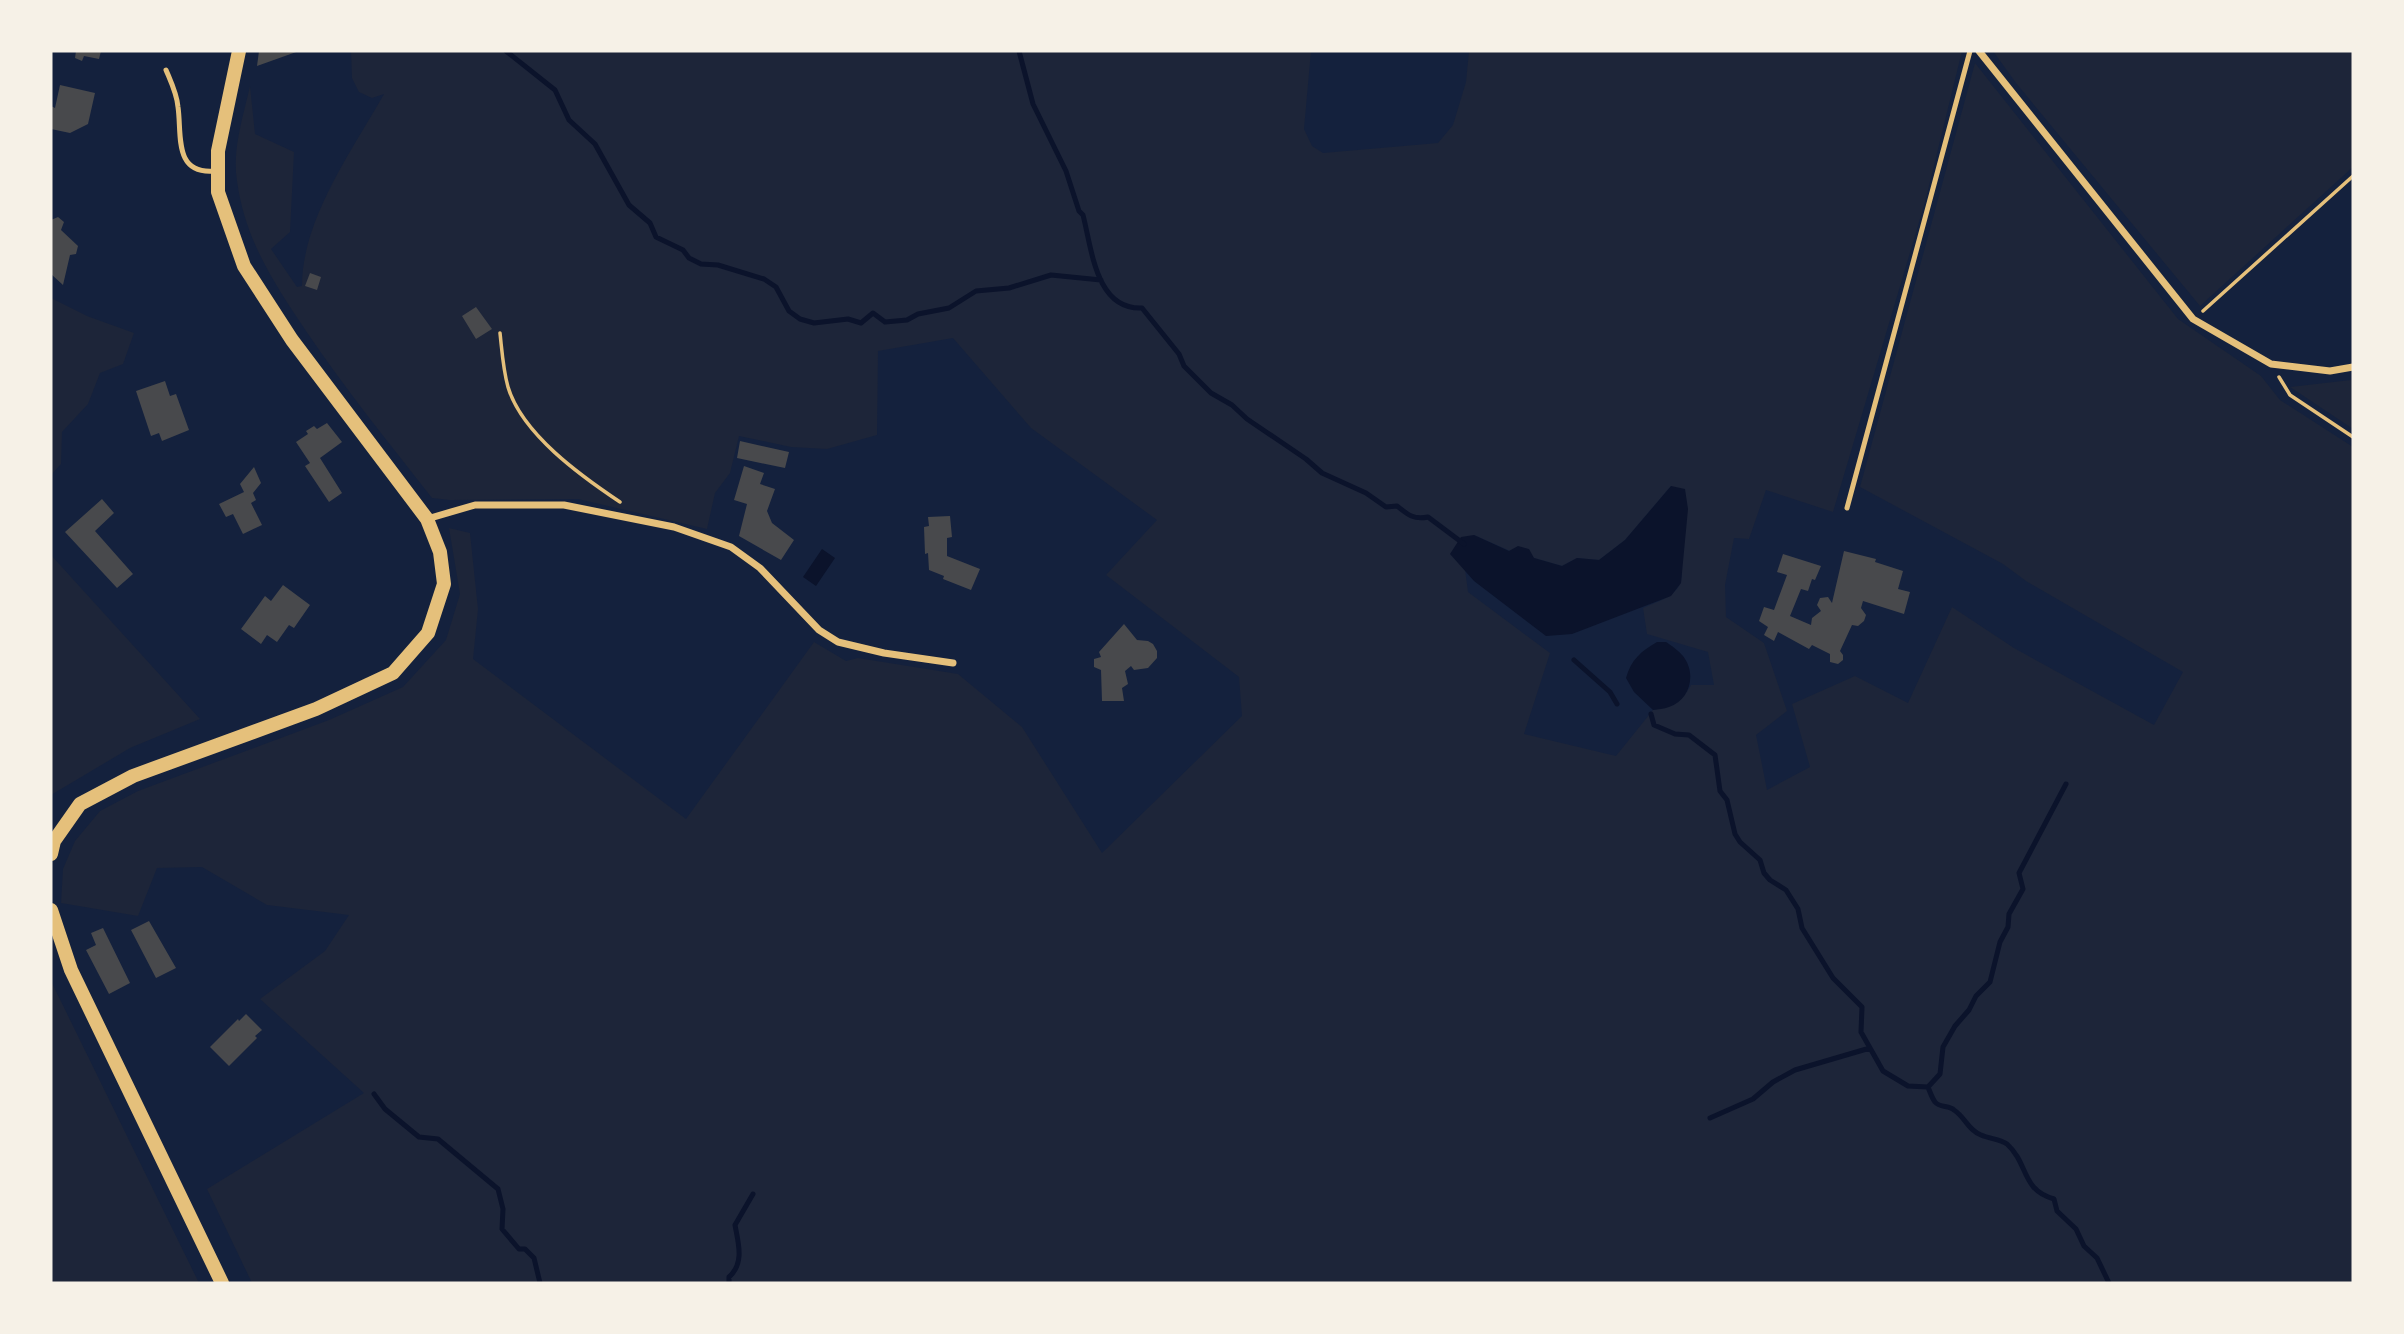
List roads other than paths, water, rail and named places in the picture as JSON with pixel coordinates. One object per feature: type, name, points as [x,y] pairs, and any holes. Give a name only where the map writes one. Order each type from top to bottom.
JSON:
[{"type":"main road","points":[[51,854],[54,841],[80,804],[133,776],[316,709],[393,673],[428,633],[444,584],[440,552],[427,519],[292,340],[244,266],[218,191],[218,151],[239,51]]},
{"type":"main road","points":[[51,910],[71,970],[222,1283]]},
{"type":"street","points":[[1979,51],[2193,318],[2271,363],[2330,371],[2353,367]]},
{"type":"street","points":[[427,519],[475,505],[564,505],[674,527],[731,547],[760,568],[819,630],[838,642],[884,653],[953,663]]},
{"type":"lane","points":[[1847,508],[1970,51]]},
{"type":"lane","points":[[166,70],[178,102],[182,154],[197,170],[218,171]]},
{"type":"waterway","points":[[506,51],[555,90],[569,120],[595,144],[629,205],[650,223],[656,237],[683,250],[689,258],[701,264],[718,265],[764,279],[776,287],[789,311],[800,319],[814,323],[848,319],[861,323],[873,313],[885,322],[907,320],[918,314],[949,308],[976,291],[1009,288],[1051,275],[1101,280]]},
{"type":"waterway","points":[[1019,51],[1033,104],[1066,171],[1079,211],[1083,215],[1093,260],[1105,289],[1127,306],[1142,308],[1179,354],[1184,366],[1211,393],[1232,405],[1247,419],[1322,473],[1366,493],[1386,507],[1397,506],[1411,516],[1428,517],[1464,544]]},
{"type":"waterway","points":[[1574,660],[1610,692],[1617,704]]},
{"type":"waterway","points":[[1651,714],[1654,725],[1675,734],[1689,735],[1715,755],[1720,791],[1727,800],[1735,834],[1760,860],[1764,873],[1770,880],[1786,890],[1798,909],[1802,928],[1833,978],[1862,1007],[1861,1032],[1883,1071],[1908,1086],[1928,1087],[1935,1102],[1952,1108],[1977,1133],[2007,1144],[2019,1160],[2030,1183],[2043,1195],[2054,1199],[2057,1211],[2076,1229],[2084,1246],[2097,1258],[2109,1283]]},
{"type":"waterway","points":[[1928,1087],[1940,1074],[1943,1047],[1955,1026],[1969,1010],[1976,996],[1990,982],[2000,942],[2008,927],[2009,914],[2023,889],[2019,873],[2066,784]]},
{"type":"waterway","points":[[1710,1118],[1753,1099],[1773,1082],[1795,1070],[1870,1048]]},
{"type":"waterway","points":[[374,1094],[385,1109],[419,1137],[438,1139],[498,1189],[503,1209],[502,1229],[519,1249],[525,1249],[534,1258],[540,1283]]},
{"type":"waterway","points":[[729,1283],[729,1277],[739,1259],[735,1225],[753,1194]]}]
